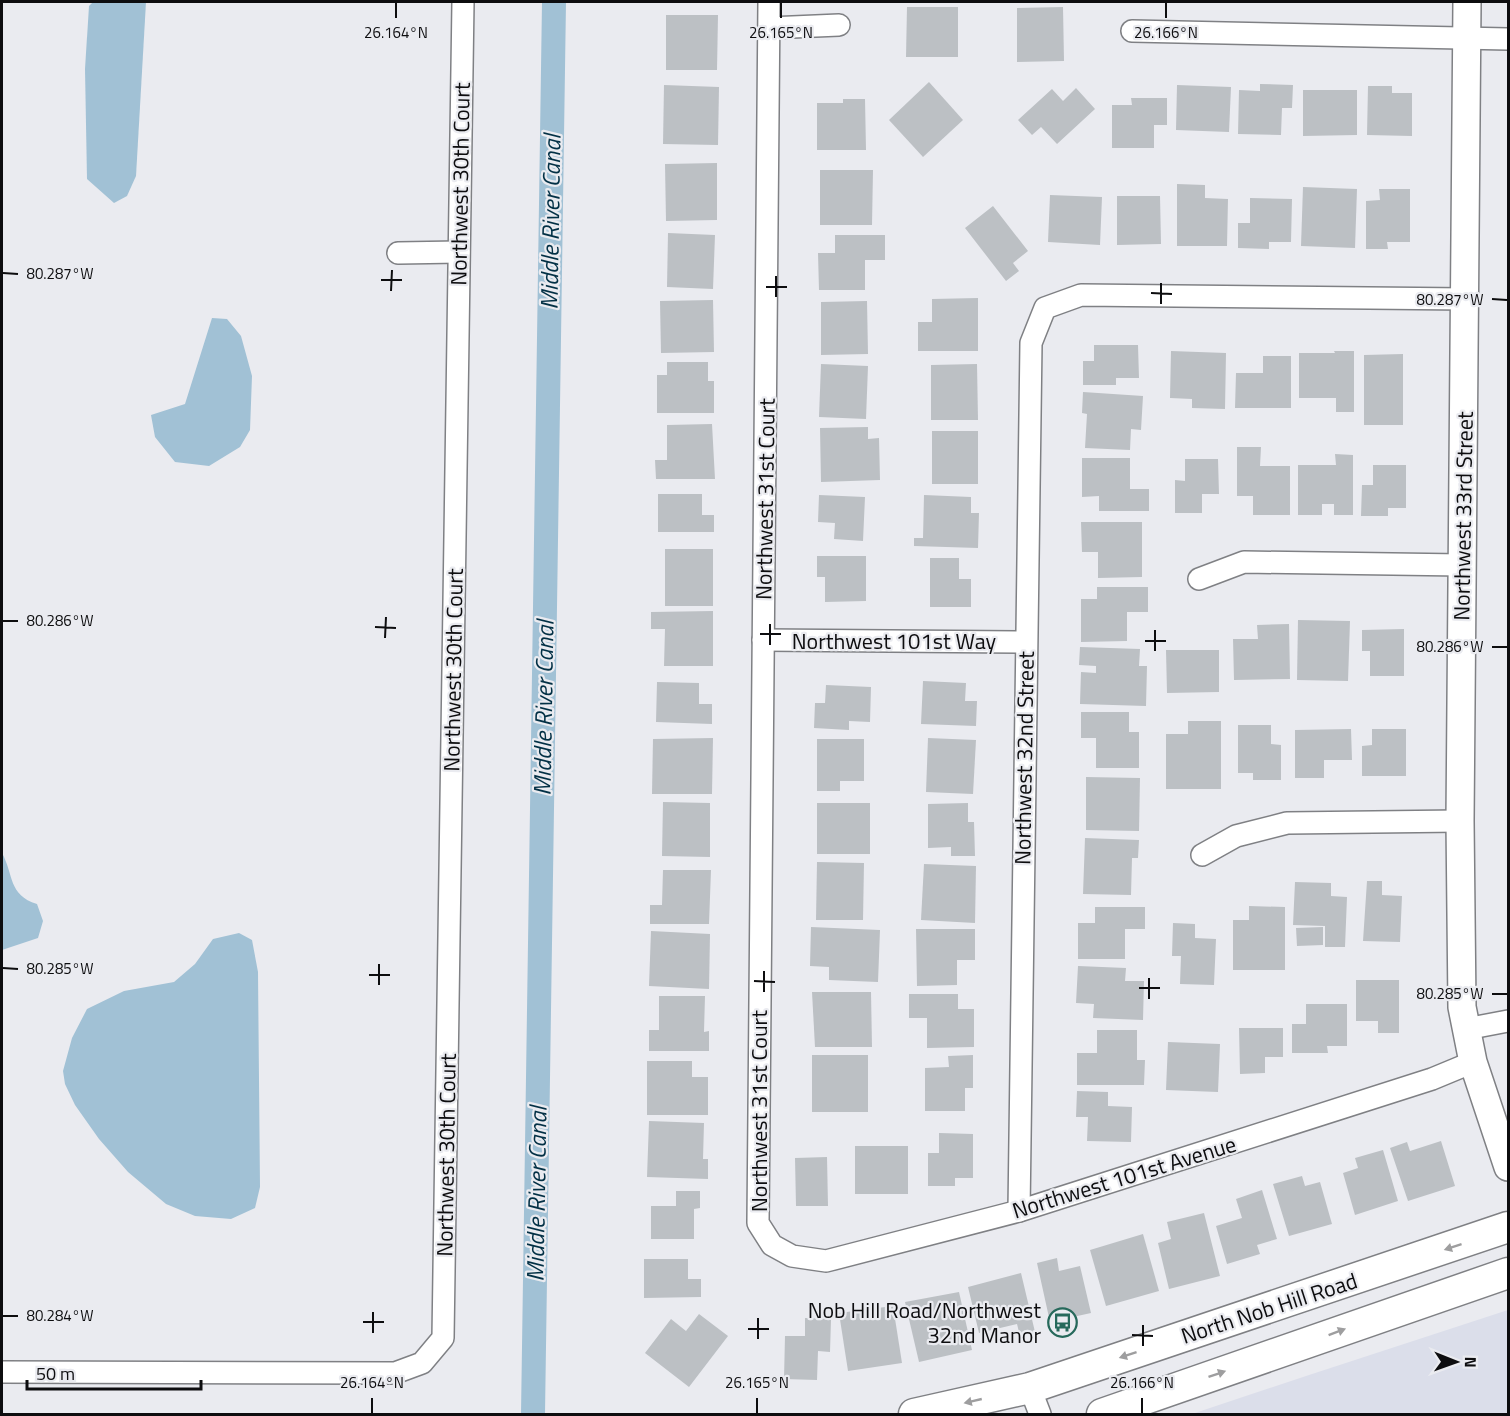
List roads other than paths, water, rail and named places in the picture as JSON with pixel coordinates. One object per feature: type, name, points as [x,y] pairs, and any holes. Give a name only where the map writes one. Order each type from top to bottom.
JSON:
[{"type":"main road","name":"North Nob Hill Road","points":[[914,1414],[1035,1401],[1509,1227]]},
{"type":"main road","name":"North Nob Hill Road","points":[[1102,1414],[1509,1273]]},
{"type":"street","name":"Northwest 30th Court","points":[[2,1372],[395,1373],[422,1363],[443,1338],[463,2]]},
{"type":"street","name":"Northwest 31st Court","points":[[770,2],[758,1223],[772,1245]]},
{"type":"street","name":"Northwest 33rd Street","points":[[1467,2],[1460,821],[1462,1007],[1473,1062],[1509,1167]]},
{"type":"street","points":[[769,28],[839,25]]},
{"type":"street","points":[[1132,31],[1509,39]]},
{"type":"street","points":[[398,253],[459,252]]},
{"type":"street","name":"Northwest 32nd Street","points":[[1019,1211],[1031,343],[1045,308],[1082,295],[1466,299]]},
{"type":"street","points":[[1198,579],[1244,562],[1462,565]]},
{"type":"street","name":"Northwest 101st Way","points":[[763,640],[1026,642]]},
{"type":"street","points":[[1202,855],[1236,836],[1287,822],[1460,821]]},
{"type":"street","points":[[1466,1029],[1509,1021]]},
{"type":"street","name":"Northwest 101st Avenue","points":[[772,1245],[792,1256],[825,1261],[1019,1211],[1432,1079],[1473,1062]]},
{"type":"water","points":[[93,2],[146,2],[136,176],[127,196],[114,203],[87,179],[85,69],[89,6]]},
{"type":"water","points":[[212,318],[227,319],[241,336],[252,376],[250,430],[240,447],[209,466],[175,462],[155,437],[151,415],[185,404]]},
{"type":"water","points":[[2,853],[16,890],[37,904],[43,921],[38,938],[2,950]]},
{"type":"water","points":[[239,933],[252,940],[258,972],[260,1187],[255,1208],[231,1219],[195,1216],[166,1204],[128,1172],[99,1139],[75,1105],[65,1084],[63,1071],[72,1038],[87,1009],[124,991],[174,982],[195,964],[213,939]]},
{"type":"waterway","name":"Middle River Canal","points":[[533,1414],[554,2]]},
{"type":"place","name":"Nob Hill Road/Northwest 32nd Manor","points":[[1062,1323]]}]
